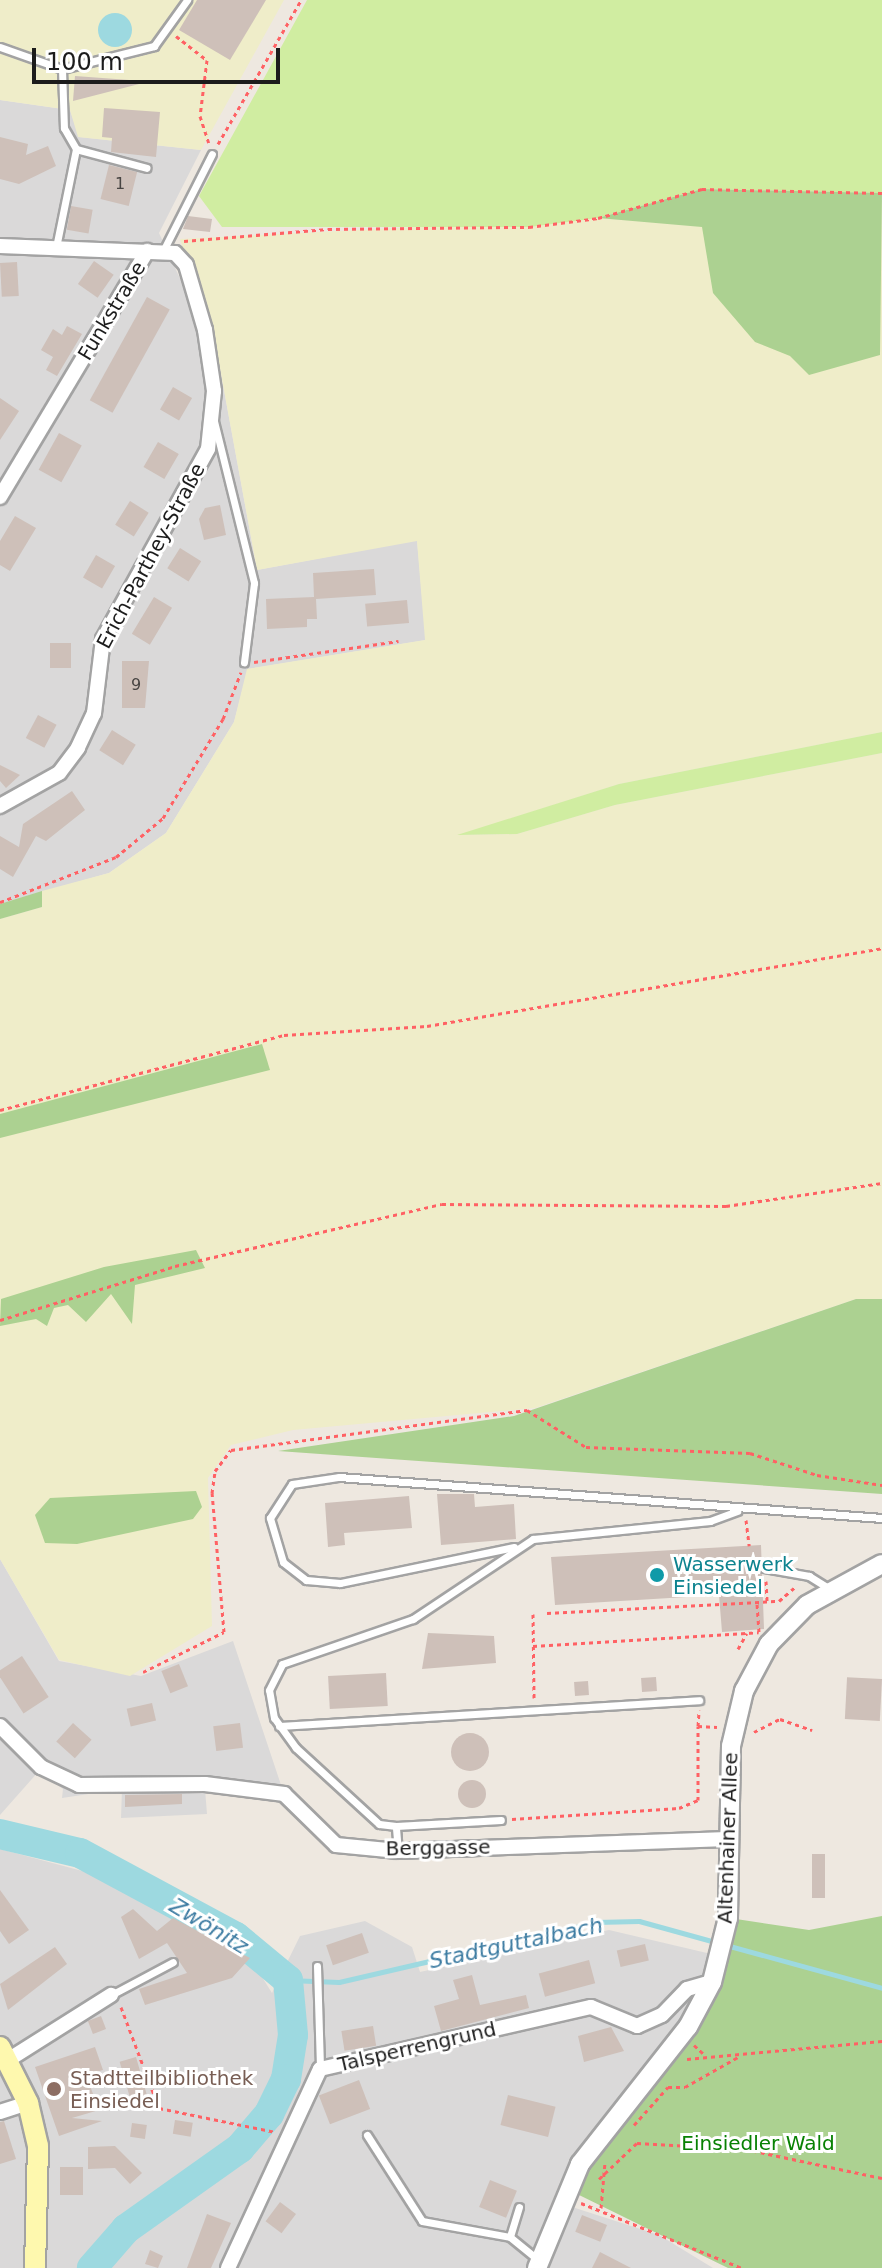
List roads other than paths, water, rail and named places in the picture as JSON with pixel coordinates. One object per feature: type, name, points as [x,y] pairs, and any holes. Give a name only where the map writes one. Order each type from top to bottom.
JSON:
[{"type":"main road","points":[[4,2053],[28,2103],[42,2216],[35,2268]]},
{"type":"street","name":"Funkstraße","points":[[0,246],[147,251],[0,497]]},
{"type":"street","points":[[147,251],[165,247]]},
{"type":"street","name":"Erich-Parthey-Straße","points":[[0,806],[59,773],[78,748],[94,713],[103,639],[208,449],[213,417],[205,330],[186,265],[165,247]]},
{"type":"street","name":"Altenhainer Allee","points":[[538,2264],[562,2197],[611,2117],[663,2059],[714,1977],[728,1918],[731,1746],[744,1691],[769,1644],[832,1590],[882,1564]]},
{"type":"street","name":"Berggasse","points":[[0,1726],[41,1767],[79,1785],[205,1784],[284,1794],[336,1845],[398,1851],[727,1839]]},
{"type":"street","name":"Talsperrengrund","points":[[228,2268],[320,2069],[591,2007],[637,2026],[662,2015],[687,1989],[714,1977]]},
{"type":"street","points":[[4,2053],[111,1995]]},
{"type":"street","points":[[0,2112],[28,2103]]},
{"type":"lane","points":[[0,47],[62,69],[154,46],[187,0]]},
{"type":"lane","points":[[56,248],[76,149],[64,128],[62,69]]},
{"type":"lane","points":[[76,149],[147,168]]},
{"type":"lane","points":[[165,247],[212,154]]},
{"type":"lane","points":[[213,417],[254,583],[244,662]]},
{"type":"lane","points":[[741,1509],[710,1521],[563,1532],[514,1547],[340,1583],[306,1580],[283,1562],[270,1518],[292,1484],[311,1477],[882,1518]]},
{"type":"lane","points":[[501,1820],[396,1826],[379,1824],[279,1726],[269,1690],[282,1664],[413,1619],[514,1547]]},
{"type":"lane","points":[[764,1568],[809,1576],[832,1590]]},
{"type":"lane","points":[[279,1726],[534,1707],[699,1700]]},
{"type":"lane","points":[[396,1826],[398,1851]]},
{"type":"lane","points":[[111,1995],[173,1962]]},
{"type":"lane","points":[[317,1966],[315,1995],[320,2069]]},
{"type":"lane","points":[[367,2135],[422,2221],[510,2237],[538,2264]]},
{"type":"lane","points":[[510,2237],[519,2207]]},
{"type":"water","points":[[115,13],[127,18],[132,30],[127,42],[115,47],[103,42],[98,30],[103,18]]},
{"type":"waterway","name":"Zwönitz","points":[[0,1834],[80,1853],[236,1937],[288,1980],[293,2035],[286,2079],[269,2114],[240,2148],[126,2229],[92,2268]]},
{"type":"waterway","name":"Stadtguttalbach","points":[[288,1980],[339,1982],[596,1922],[639,1921],[882,1988]]},
{"type":"place","name":"Wasserwerk Einsiedel","points":[[657,1575]]},
{"type":"place","name":"Stadtteilbibliothek Einsiedel","points":[[54,2089]]},
{"type":"park label","name":"Einsiedler Wald","points":[[758,2143]]}]
